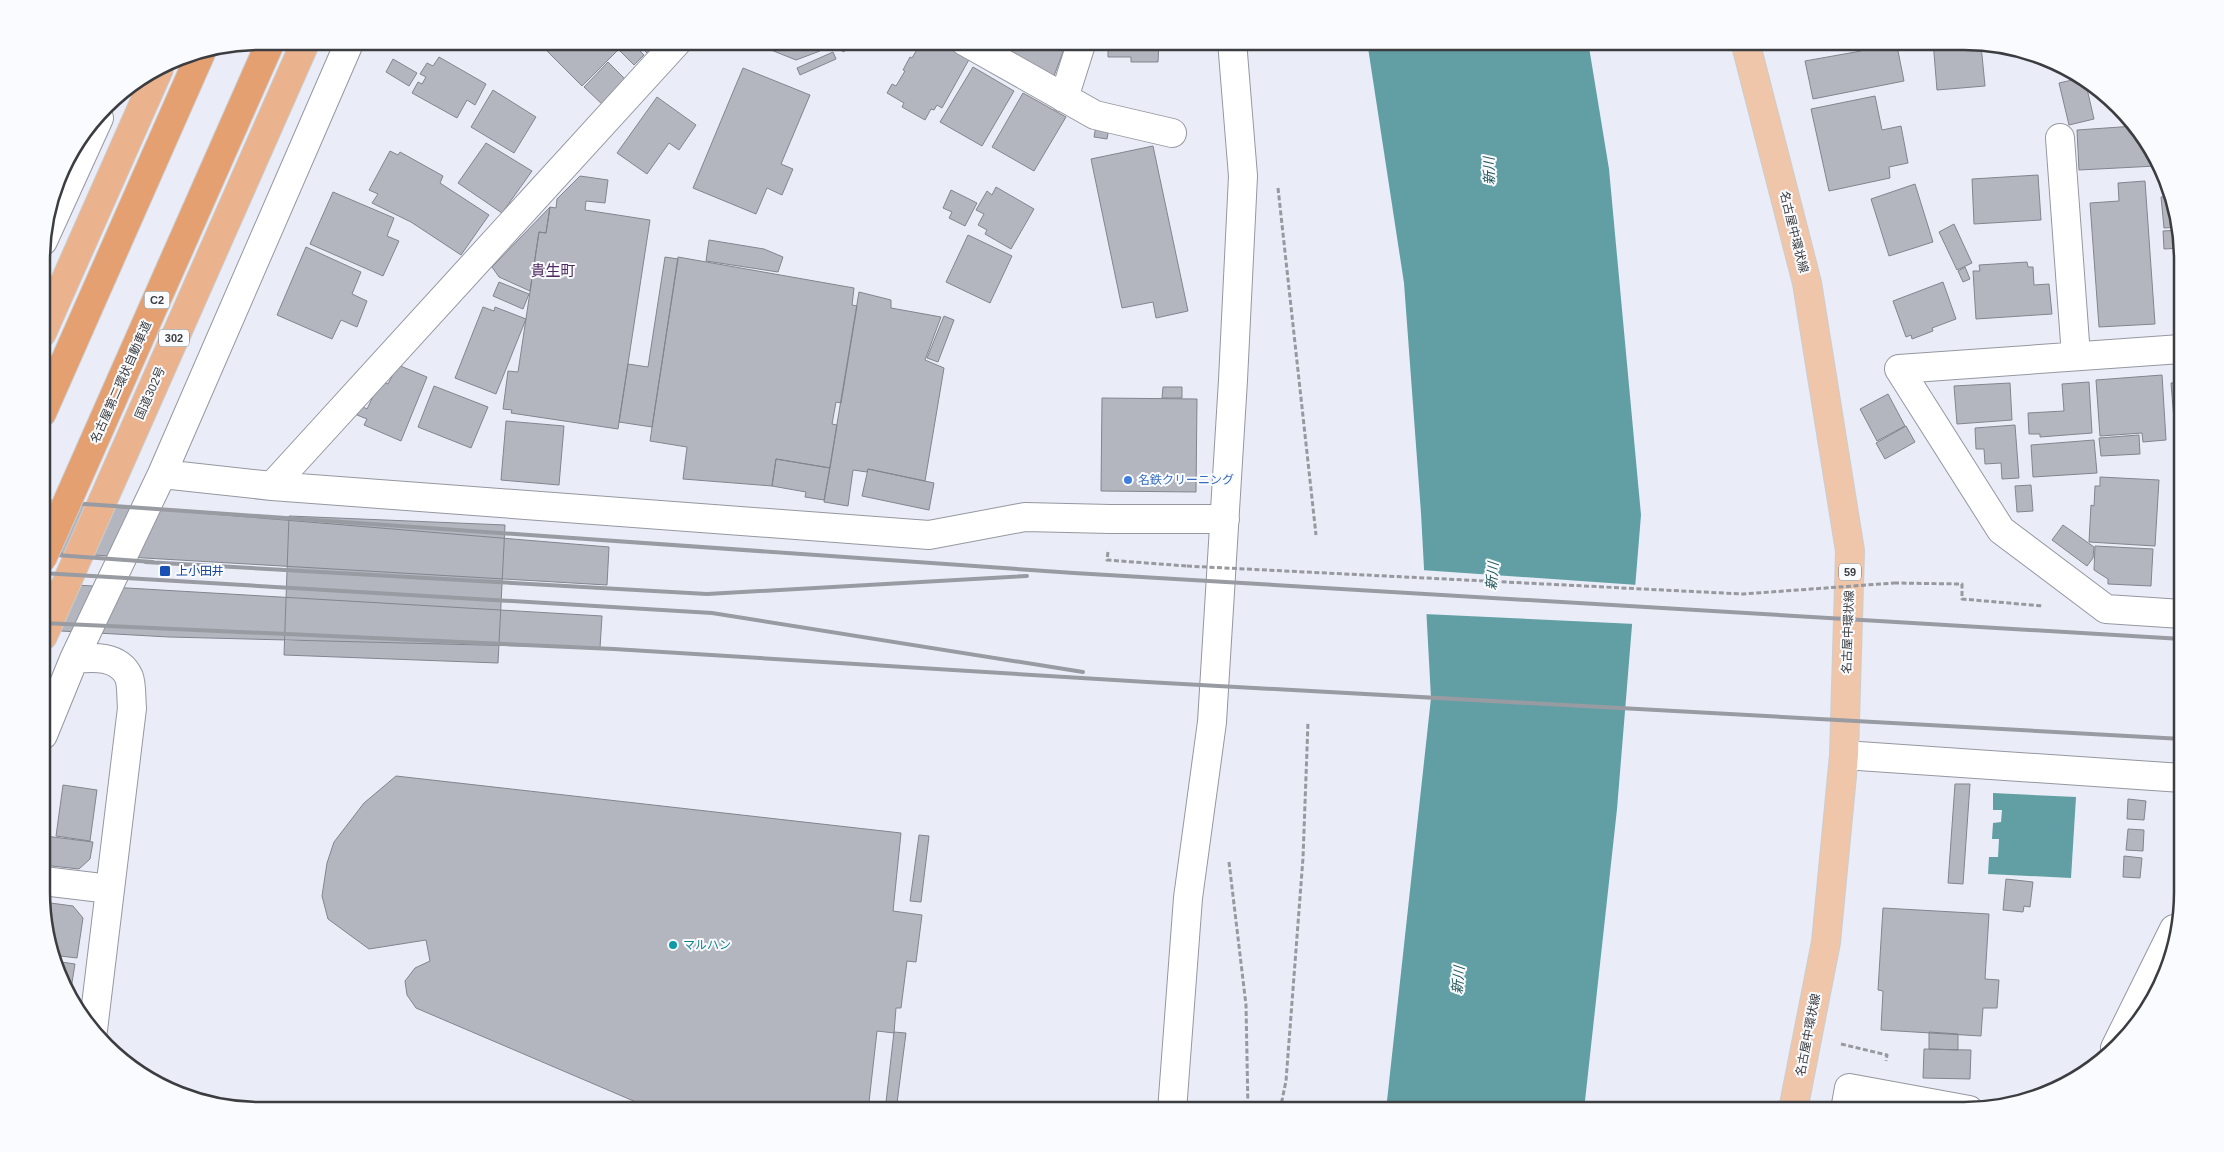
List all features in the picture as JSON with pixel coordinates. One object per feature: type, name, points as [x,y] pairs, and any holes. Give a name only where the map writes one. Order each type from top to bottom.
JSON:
[{"type":"highway","name":"名古屋第二環状自動車道","points":[[50,541],[268,50]]},
{"type":"highway","name":"国道302号","points":[[50,620],[302,50]]},
{"type":"highway","points":[[50,396],[198,59]]},
{"type":"highway","points":[[50,315],[155,78]]},
{"type":"main road","name":"名古屋中環状線","points":[[1747,50],[1807,283],[1850,551],[1844,755],[1826,942],[1795,1102]]},
{"type":"street","points":[[50,704],[74,659],[162,474],[346,50]]},
{"type":"street","points":[[272,486],[670,50]]},
{"type":"street","points":[[980,50],[1095,115],[1172,133]]},
{"type":"street","points":[[1064,98],[1079,50]]},
{"type":"street","points":[[1173,1102],[1188,898],[1212,722],[1225,519],[1243,176],[1233,50]]},
{"type":"street","points":[[55,215],[92,134]]},
{"type":"street","points":[[2060,138],[2076,356]]},
{"type":"street","points":[[2174,349],[1899,369],[2001,530],[2106,609],[2174,613]]},
{"type":"street","points":[[162,474],[272,486],[929,535],[1025,517],[1225,519]]},
{"type":"street","points":[[74,659],[92,657],[116,662],[129,677],[132,708],[94,1021]]},
{"type":"street","points":[[1844,755],[2174,777]]},
{"type":"street","points":[[50,882],[110,889]]},
{"type":"street","points":[[2126,1025],[2168,941]]},
{"type":"street","points":[[1846,1102],[1848,1088],[1925,1102]]},
{"type":"path","points":[[1278,183],[1316,535]]},
{"type":"path","points":[[1107,560],[1187,566],[1743,594],[1894,583],[1962,584],[1962,599],[2036,605]]},
{"type":"path","points":[[1282,1102],[1286,1081],[1301,878],[1308,722]]},
{"type":"path","points":[[1228,857],[1246,1006],[1248,1102]]},
{"type":"water","name":"新川","points":[[1368,50],[1589,50],[1609,169],[1641,515],[1617,809],[1585,1102],[1387,1102],[1431,698],[1421,513],[1404,283]]},
{"type":"water","points":[[1993,793],[2076,797],[2071,878],[1988,874],[1989,857],[1998,857],[1999,839],[1992,839],[1993,823],[2001,822],[2002,810],[1993,810]]},
{"type":"pier","points":[[1421,570],[1638,585],[1635,624],[1424,614]]},
{"type":"building","points":[[546,50],[618,50],[582,86]]},
{"type":"building","points":[[619,50],[639,50],[644,55],[634,65]]},
{"type":"building","points":[[644,50],[659,50],[652,58]]},
{"type":"building","points":[[771,50],[820,50],[796,60]]},
{"type":"building","points":[[917,50],[961,50],[971,56],[942,108],[937,105],[934,110],[931,109],[925,120],[902,107],[904,103],[887,93],[892,84],[896,86],[905,71],[903,70],[910,57],[912,58]]},
{"type":"building","points":[[1013,50],[1064,50],[1054,76],[1028,66],[1029,61],[1011,54]]},
{"type":"building","points":[[1108,50],[1159,50],[1158,62],[1131,62],[1131,57],[1108,57]]},
{"type":"building","points":[[1898,50],[1904,81],[1813,99],[1805,61],[1861,51]]},
{"type":"building","points":[[1934,50],[1982,51],[1985,86],[1937,90]]},
{"type":"building","points":[[833,52],[836,59],[800,75],[797,68]]},
{"type":"building","points":[[439,57],[486,84],[475,105],[467,100],[457,118],[412,93],[418,82],[422,84],[426,77],[420,74],[427,63],[433,66]]},
{"type":"building","points":[[393,59],[417,73],[409,86],[386,72]]},
{"type":"building","points":[[608,62],[628,82],[604,106],[584,87]]},
{"type":"building","points":[[973,67],[1014,91],[982,146],[940,122]]},
{"type":"building","points":[[743,68],[810,95],[781,164],[793,169],[782,195],[767,188],[756,214],[693,188]]},
{"type":"building","points":[[2072,80],[2087,90],[2094,119],[2069,125],[2059,83]]},
{"type":"building","points":[[493,90],[536,117],[514,153],[471,127]]},
{"type":"building","points":[[1023,93],[1066,117],[1034,171],[992,147]]},
{"type":"building","points":[[1875,96],[1882,130],[1901,126],[1908,163],[1889,167],[1890,178],[1829,191],[1811,109]]},
{"type":"building","points":[[657,97],[696,125],[679,150],[669,143],[647,174],[617,153]]},
{"type":"building","points":[[1096,126],[1109,128],[1107,139],[1094,137]]},
{"type":"building","points":[[2126,127],[2152,166],[2079,170],[2077,130]]},
{"type":"building","points":[[486,143],[532,171],[502,213],[458,183]]},
{"type":"building","points":[[1153,146],[1188,311],[1156,318],[1153,302],[1122,308],[1091,159]]},
{"type":"building","points":[[390,151],[398,155],[400,152],[443,176],[440,183],[489,215],[461,255],[411,222],[372,203],[378,194],[369,190]]},
{"type":"building","points":[[2038,175],[2041,220],[1974,224],[1972,179]]},
{"type":"building","points":[[580,176],[608,180],[605,203],[586,201],[585,210],[650,220],[618,429],[511,413],[512,410],[503,409],[508,371],[518,372],[539,232],[546,233],[550,207],[556,208],[557,199]]},
{"type":"building","points":[[2145,181],[2155,324],[2099,327],[2090,203],[2119,201],[2118,183]]},
{"type":"building","points":[[1915,184],[1933,242],[1889,256],[1871,199]]},
{"type":"building","points":[[996,187],[1034,209],[1011,249],[985,234],[987,230],[978,225],[984,214],[976,210],[987,191],[992,195]]},
{"type":"building","points":[[951,190],[977,203],[965,226],[949,218],[952,212],[943,208]]},
{"type":"building","points":[[333,192],[394,218],[387,236],[399,241],[383,276],[310,244]]},
{"type":"building","points":[[2164,196],[2171,228],[2164,228],[2161,197]]},
{"type":"building","points":[[550,207],[546,233],[539,232],[530,291],[499,277],[492,267]]},
{"type":"building","points":[[1954,224],[1972,263],[1957,270],[1939,232]]},
{"type":"building","points":[[2172,230],[2174,248],[2164,249],[2163,231]]},
{"type":"building","points":[[968,235],[1012,256],[990,303],[946,282]]},
{"type":"building","points":[[709,240],[764,249],[783,257],[778,272],[706,261]]},
{"type":"building","points":[[306,247],[361,272],[352,294],[367,301],[357,327],[341,320],[332,339],[277,315]]},
{"type":"building","points":[[665,257],[678,259],[652,427],[619,422],[628,364],[648,367]]},
{"type":"building","points":[[678,257],[854,288],[852,305],[857,306],[841,403],[836,402],[832,424],[837,425],[830,468],[776,459],[772,486],[683,479],[687,447],[650,441]]},
{"type":"building","points":[[2027,262],[2028,267],[2033,267],[2034,285],[2049,284],[2052,314],[1976,319],[1973,271],[1980,271],[1979,265]]},
{"type":"building","points":[[1965,267],[1970,279],[1963,282],[1958,271]]},
{"type":"building","points":[[499,282],[529,294],[523,309],[493,296]]},
{"type":"building","points":[[1943,282],[1956,319],[1932,328],[1933,331],[1912,339],[1911,335],[1906,337],[1893,301]]},
{"type":"building","points":[[859,292],[891,300],[891,308],[941,317],[925,360],[944,368],[925,481],[868,469],[867,472],[853,470],[848,506],[824,502]]},
{"type":"building","points":[[483,307],[494,311],[495,307],[526,319],[496,394],[455,378]]},
{"type":"building","points":[[944,316],[954,320],[938,362],[927,358]]},
{"type":"building","points":[[398,365],[427,377],[401,441],[364,425],[367,419],[357,415],[361,406],[367,409],[379,384],[383,382],[388,384]]},
{"type":"building","points":[[2162,375],[2166,440],[2143,442],[2142,433],[2100,436],[2096,380]]},
{"type":"building","points":[[2089,382],[2092,433],[2040,437],[2040,434],[2029,434],[2028,413],[2064,411],[2062,384]]},
{"type":"building","points":[[2010,383],[2012,420],[1957,424],[1954,386]]},
{"type":"building","points":[[2171,383],[2174,383],[2174,420]]},
{"type":"building","points":[[434,386],[488,407],[471,448],[418,427]]},
{"type":"building","points":[[1163,387],[1182,387],[1182,398],[1162,398]]},
{"type":"building","points":[[1888,394],[1905,426],[1877,441],[1860,409]]},
{"type":"building","points":[[1102,398],[1197,399],[1196,492],[1101,491]]},
{"type":"building","points":[[506,421],[564,426],[559,485],[501,480]]},
{"type":"building","points":[[2015,425],[2019,478],[2002,479],[2001,463],[1985,464],[1984,449],[1976,449],[1975,428]]},
{"type":"building","points":[[1906,426],[1915,442],[1885,459],[1876,443]]},
{"type":"building","points":[[2139,435],[2140,454],[2101,456],[2099,438]]},
{"type":"building","points":[[2094,440],[2097,473],[2033,477],[2031,445]]},
{"type":"building","points":[[776,459],[830,468],[824,500],[805,497],[806,492],[772,486]]},
{"type":"building","points":[[868,469],[934,483],[929,510],[862,496]]},
{"type":"building","points":[[2100,477],[2159,480],[2155,546],[2089,542],[2091,505],[2094,506],[2095,486],[2100,486]]},
{"type":"building","points":[[2031,485],[2033,511],[2017,512],[2015,486]]},
{"type":"building","points":[[50,503],[176,511],[609,547],[607,585],[50,552]]},
{"type":"building","points":[[289,516],[505,525],[498,663],[284,655]]},
{"type":"building","points":[[2063,525],[2094,547],[2093,558],[2087,566],[2052,540]]},
{"type":"building","points":[[2095,546],[2153,549],[2151,586],[2108,584],[2108,579],[2094,570]]},
{"type":"building","points":[[50,583],[602,616],[600,648],[169,637],[50,630]]},
{"type":"building","name":"マルハン","points":[[396,776],[901,833],[893,911],[922,915],[916,962],[907,961],[901,1008],[896,1008],[894,1033],[877,1031],[869,1102],[636,1102],[416,1008],[407,995],[405,981],[415,968],[430,961],[426,940],[369,949],[328,919],[322,896],[327,863],[334,842],[364,803]]},
{"type":"building","points":[[1955,784],[1970,784],[1963,884],[1948,883]]},
{"type":"building","points":[[63,785],[97,790],[90,841],[56,836]]},
{"type":"building","points":[[2128,799],[2146,801],[2144,820],[2127,819]]},
{"type":"building","points":[[2128,829],[2144,830],[2143,851],[2126,850]]},
{"type":"building","points":[[919,835],[929,836],[921,902],[910,901]]},
{"type":"building","points":[[50,837],[93,842],[90,859],[79,869],[50,866]]},
{"type":"building","points":[[2124,856],[2142,858],[2140,878],[2123,877]]},
{"type":"building","points":[[2006,879],[2033,882],[2030,907],[2024,906],[2023,912],[2003,910]]},
{"type":"building","points":[[50,903],[73,906],[83,918],[77,958],[60,956],[54,933]]},
{"type":"building","points":[[1883,908],[1989,914],[1985,979],[1999,980],[1997,1008],[1983,1008],[1981,1036],[1881,1030],[1883,991],[1878,990]]},
{"type":"building","points":[[62,962],[75,964],[72,984]]},
{"type":"building","points":[[894,1032],[906,1033],[897,1102],[886,1102]]},
{"type":"building","points":[[1929,1032],[1958,1034],[1958,1050],[1929,1049]]},
{"type":"building","points":[[1924,1049],[1971,1050],[1970,1079],[1923,1078]]},
{"type":"railway","points":[[50,502],[1074,573],[2174,639]]},
{"type":"railway","points":[[50,555],[153,562]]},
{"type":"railway","points":[[145,562],[707,594],[1027,576]]},
{"type":"railway","points":[[50,573],[712,613],[1083,672]]},
{"type":"railway","points":[[50,623],[614,649],[1147,682],[2174,739]]},
{"type":"place","name":"名鉄クリーニング","points":[[1128,480]]},
{"type":"place","name":"上小田井","points":[[165,571]]},
{"type":"place","name":"マルハン","points":[[673,945]]},
{"type":"district","name":"貴生町","points":[[553,271]]}]
